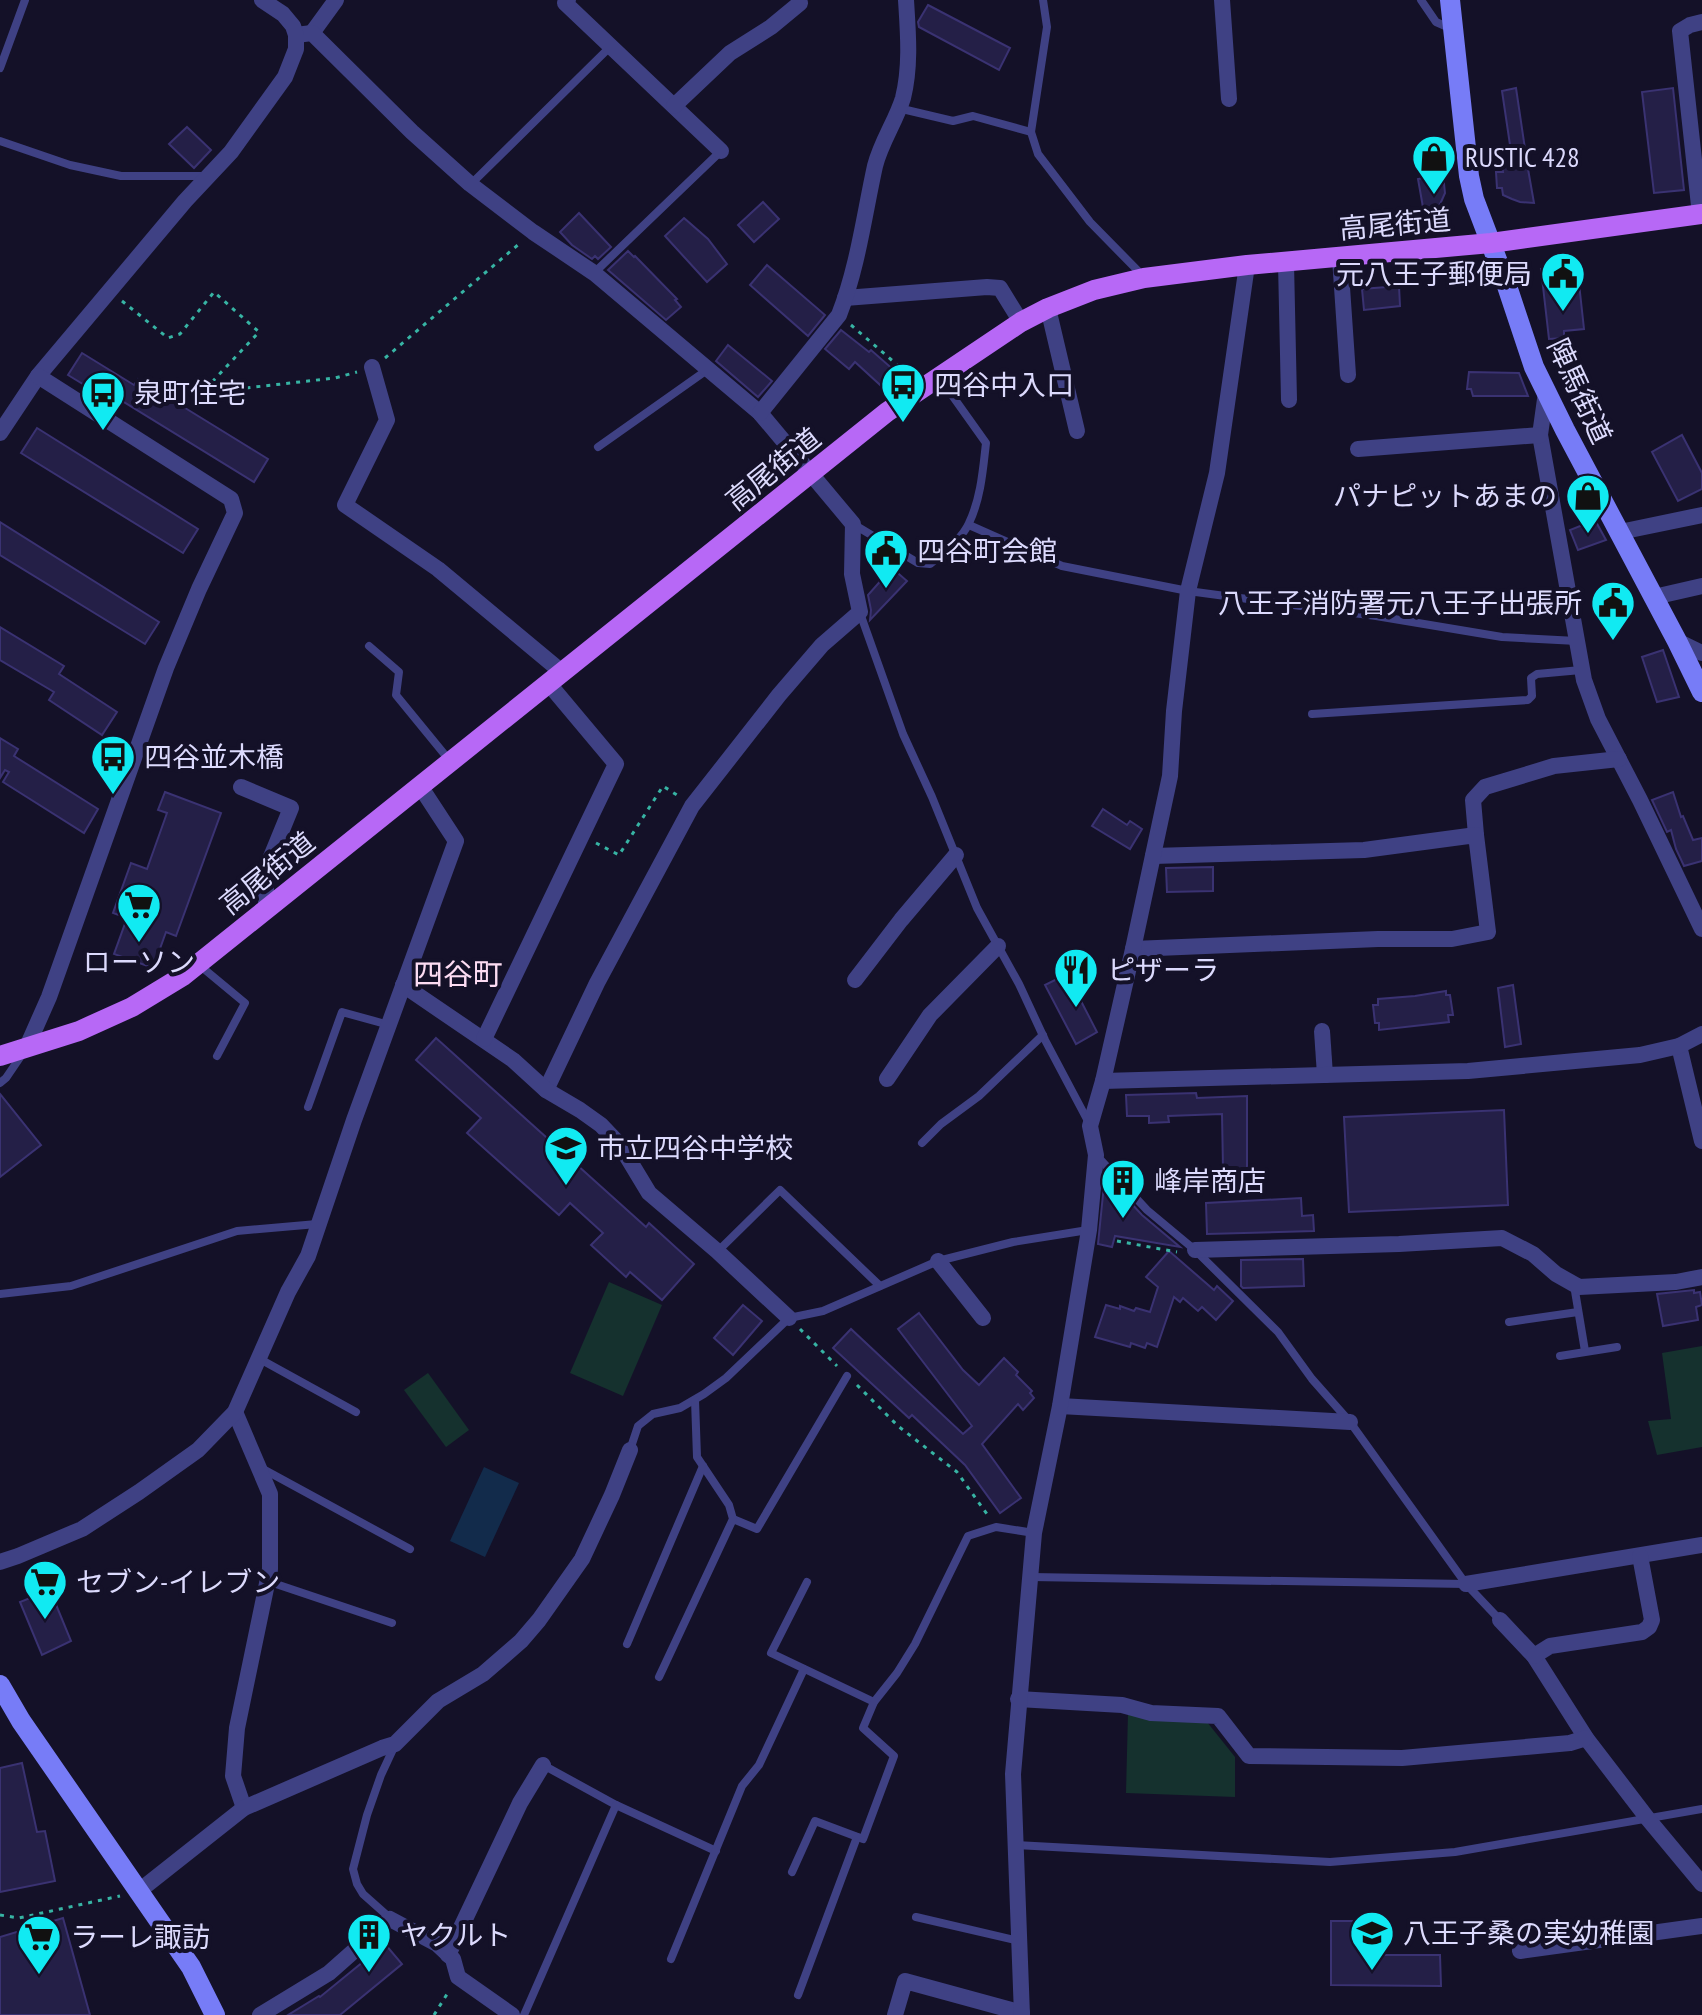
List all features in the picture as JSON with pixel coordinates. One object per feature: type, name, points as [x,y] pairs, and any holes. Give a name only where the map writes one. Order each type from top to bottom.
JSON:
[{"type":"main road","name":"陣馬街道","points":[[1450,0],[1474,199],[1534,367],[1702,692]]},
{"type":"main road","name":"高尾街道","points":[[0,1056],[79,1031],[132,1007],[183,976],[887,412],[1021,322],[1048,308],[1094,290],[1144,278],[1247,265],[1491,243],[1701,214]]},
{"type":"main road","points":[[0,1685],[21,1721],[191,1967],[215,2015]]},
{"type":"street","points":[[262,0],[283,14],[470,184],[594,273],[760,413],[853,524],[852,574],[860,612],[813,655],[692,806],[597,983],[546,1090]]},
{"type":"street","points":[[0,433],[38,376],[185,201],[231,152],[285,77],[304,34],[336,0]]},
{"type":"street","points":[[568,0],[565,3],[721,151]]},
{"type":"street","points":[[760,413],[842,306],[864,228],[876,163],[903,98],[909,50],[906,0]]},
{"type":"street","points":[[1222,0],[1229,99]]},
{"type":"street","points":[[674,106],[730,53],[771,27],[800,3]]},
{"type":"street","points":[[1701,214],[1680,31],[1702,22]]},
{"type":"street","points":[[1340,258],[1348,375]]},
{"type":"street","points":[[1286,263],[1289,400]]},
{"type":"street","points":[[895,2015],[905,1981],[1022,2014],[1013,1774],[1034,1533],[1060,1406],[1089,1230],[1096,1155],[1090,1126],[1103,1081],[1170,776],[1188,591],[1217,473],[1247,265]]},
{"type":"street","points":[[842,306],[987,287],[1000,288],[1021,322]]},
{"type":"street","points":[[1048,308],[1077,431]]},
{"type":"street","points":[[372,367],[387,420],[345,505],[438,569],[556,678],[616,764],[484,1039]]},
{"type":"street","points":[[26,1049],[49,997],[166,668],[235,513],[231,499],[38,376]]},
{"type":"street","points":[[1546,392],[1540,435],[1581,670],[1598,719],[1702,929]]},
{"type":"street","points":[[1358,449],[1540,435]]},
{"type":"street","points":[[1620,532],[1702,515]]},
{"type":"street","points":[[1654,597],[1702,586]]},
{"type":"street","points":[[1677,641],[1702,653]]},
{"type":"street","points":[[1133,949],[1452,939],[1488,932],[1473,800],[1485,787],[1554,766],[1619,759]]},
{"type":"street","points":[[0,1562],[82,1529],[198,1450],[235,1412],[288,1292],[308,1256],[456,841],[420,786]]},
{"type":"street","points":[[241,787],[291,808],[266,869],[266,909]]},
{"type":"street","points":[[1153,856],[1364,850],[1476,835]]},
{"type":"street","points":[[855,980],[956,855]]},
{"type":"street","points":[[887,1079],[930,1015],[998,946]]},
{"type":"street","points":[[403,985],[513,1060],[546,1090],[601,1125],[620,1145],[649,1193],[789,1318]]},
{"type":"street","points":[[1322,1031],[1325,1075]]},
{"type":"street","points":[[1103,1081],[1468,1071],[1640,1055],[1679,1046],[1702,1034]]},
{"type":"street","points":[[1679,1046],[1702,1141]]},
{"type":"street","points":[[1198,1253],[1502,1238],[1533,1254],[1556,1274],[1579,1287],[1662,1283],[1702,1277]]},
{"type":"street","points":[[938,1261],[983,1318]]},
{"type":"street","points":[[1060,1406],[1350,1422]]},
{"type":"street","points":[[235,1412],[270,1494],[270,1569],[237,1728],[233,1776],[244,1808]]},
{"type":"street","points":[[139,1891],[244,1808],[395,1744],[438,1701],[483,1674],[521,1641],[582,1559],[630,1450]]},
{"type":"street","points":[[1466,1584],[1702,1545]]},
{"type":"street","points":[[1534,1656],[1550,1646],[1642,1632],[1649,1627],[1652,1620],[1640,1556]]},
{"type":"street","points":[[1500,1620],[1534,1656],[1586,1738],[1702,1884]]},
{"type":"street","points":[[1018,1699],[1122,1705],[1151,1713],[1218,1716],[1249,1756],[1402,1758],[1570,1743],[1586,1738]]},
{"type":"street","points":[[448,1955],[520,1803],[543,1765]]},
{"type":"street","points":[[260,2015],[329,1973],[390,1919],[437,1944],[453,1959],[458,1977],[512,2015]]},
{"type":"street","points":[[1520,1951],[1702,1926]]},
{"type":"lane","points":[[0,68],[25,0]]},
{"type":"lane","points":[[1043,0],[1047,27],[1031,132],[1038,154],[1081,211],[1144,278]]},
{"type":"lane","points":[[1421,0],[1436,22],[1452,29]]},
{"type":"lane","points":[[470,184],[611,46]]},
{"type":"lane","points":[[898,108],[953,121],[973,116],[1031,132]]},
{"type":"lane","points":[[0,141],[70,165],[121,176],[208,176]]},
{"type":"lane","points":[[594,273],[721,151]]},
{"type":"lane","points":[[598,447],[707,370]]},
{"type":"lane","points":[[853,524],[918,563],[930,564],[969,525],[981,485],[986,443],[931,382]]},
{"type":"lane","points":[[969,525],[1062,566],[1188,591],[1376,616],[1502,637],[1577,642]]},
{"type":"lane","points":[[860,612],[903,734],[977,908],[1090,1126]]},
{"type":"lane","points":[[369,646],[399,672],[396,695],[450,762]]},
{"type":"lane","points":[[1312,714],[1528,700],[1532,696],[1531,678],[1537,674],[1581,670]]},
{"type":"lane","points":[[198,964],[245,1003],[217,1056]]},
{"type":"lane","points":[[308,1107],[342,1012],[389,1025]]},
{"type":"lane","points":[[922,1143],[941,1124],[979,1096],[1043,1035]]},
{"type":"lane","points":[[0,1083],[26,1049]]},
{"type":"lane","points":[[1096,1155],[1147,1210],[1198,1253],[1278,1332],[1312,1379],[1350,1422],[1466,1584],[1500,1620]]},
{"type":"lane","points":[[717,1251],[780,1190],[880,1286]]},
{"type":"lane","points":[[0,1294],[71,1286],[237,1231],[319,1223]]},
{"type":"lane","points":[[630,1450],[638,1426],[653,1414],[680,1408],[695,1400],[726,1378],[789,1318],[823,1311],[938,1261],[1013,1242],[1089,1230]]},
{"type":"lane","points":[[1574,1284],[1585,1351]]},
{"type":"lane","points":[[1509,1322],[1578,1312]]},
{"type":"lane","points":[[1560,1356],[1617,1347]]},
{"type":"lane","points":[[258,1358],[356,1412]]},
{"type":"lane","points":[[733,1519],[757,1529],[847,1376]]},
{"type":"lane","points":[[659,1677],[733,1519],[729,1505],[697,1457],[695,1400]]},
{"type":"lane","points":[[627,1644],[703,1466]]},
{"type":"lane","points":[[258,1467],[410,1549]]},
{"type":"lane","points":[[792,1872],[815,1821],[863,1839],[894,1756],[863,1728],[874,1702],[915,1644],[968,1536],[996,1527],[1034,1533]]},
{"type":"lane","points":[[1030,1577],[1466,1584]]},
{"type":"lane","points":[[267,1581],[392,1623]]},
{"type":"lane","points":[[807,1582],[771,1653],[874,1702]]},
{"type":"lane","points":[[671,1959],[742,1786],[759,1765],[804,1669]]},
{"type":"lane","points":[[390,1919],[363,1894],[353,1869],[367,1815],[395,1744]]},
{"type":"lane","points":[[543,1765],[616,1805],[716,1851]]},
{"type":"lane","points":[[524,2015],[616,1805]]},
{"type":"lane","points":[[1015,1845],[1330,1862],[1455,1852],[1702,1809]]},
{"type":"lane","points":[[798,1995],[857,1837]]},
{"type":"lane","points":[[916,1917],[1019,1941]]},
{"type":"path","points":[[110,291],[168,338],[180,334],[214,292],[259,332],[212,382],[237,389],[335,378],[372,367],[399,348],[533,232]]},
{"type":"path","points":[[842,306],[931,382]]},
{"type":"path","points":[[581,836],[619,855],[663,786],[692,806]]},
{"type":"path","points":[[1117,1241],[1198,1253]]},
{"type":"path","points":[[789,1318],[898,1426],[957,1472],[996,1527]]},
{"type":"path","points":[[0,1915],[19,1918],[139,1891]]},
{"type":"path","points":[[434,2015],[458,1977]]},
{"type":"green space","points":[[609,1282],[662,1305],[623,1396],[570,1373]]},
{"type":"green space","points":[[1702,1346],[1702,1447],[1657,1455],[1648,1421],[1671,1419],[1662,1353]]},
{"type":"green space","points":[[428,1373],[469,1430],[446,1447],[404,1390]]},
{"type":"green space","points":[[1128,1713],[1207,1722],[1235,1757],[1235,1797],[1126,1793]]},
{"type":"water","points":[[484,1467],[519,1483],[485,1557],[450,1541]]},
{"type":"building","points":[[928,5],[1010,48],[999,70],[919,27],[918,22]]},
{"type":"building","points":[[1516,88],[1534,203],[1512,199],[1503,195],[1502,188],[1497,188],[1496,172],[1503,172],[1502,166],[1513,165],[1502,91]]},
{"type":"building","points":[[1673,88],[1684,190],[1654,193],[1642,92]]},
{"type":"building","points":[[187,127],[211,150],[194,168],[169,144]]},
{"type":"building","points":[[1443,174],[1445,193],[1437,211],[1424,213],[1418,179]]},
{"type":"building","points":[[763,202],[779,219],[754,242],[738,225]]},
{"type":"building","points":[[579,213],[611,247],[598,259],[595,256],[592,259],[572,245],[560,232]]},
{"type":"building","points":[[684,218],[708,239],[727,264],[707,282],[665,236]]},
{"type":"building","points":[[628,251],[677,299],[681,307],[666,320],[608,270]]},
{"type":"building","points":[[767,265],[825,315],[808,336],[750,285]]},
{"type":"building","points":[[1577,265],[1584,329],[1564,331],[1564,338],[1549,339],[1541,269]]},
{"type":"building","points":[[1399,286],[1400,306],[1364,310],[1362,289]]},
{"type":"building","points":[[841,330],[869,352],[871,350],[904,379],[890,394],[855,362],[849,369],[825,349]]},
{"type":"building","points":[[728,345],[772,381],[758,397],[716,361]]},
{"type":"building","points":[[82,353],[134,385],[138,379],[268,459],[254,482],[122,401],[119,406],[68,375]]},
{"type":"building","points":[[1469,372],[1519,373],[1528,396],[1473,396],[1471,389],[1467,389]]},
{"type":"building","points":[[37,428],[198,529],[183,553],[21,453]]},
{"type":"building","points":[[1682,435],[1702,473],[1702,489],[1678,501],[1652,452]]},
{"type":"building","name":"パナピットあまの","points":[[1595,520],[1606,540],[1578,550],[1570,530]]},
{"type":"building","points":[[0,522],[159,622],[145,644],[0,555]]},
{"type":"building","name":"四谷町会館","points":[[892,568],[907,581],[870,620],[868,595]]},
{"type":"building","points":[[0,627],[64,666],[59,674],[117,712],[102,735],[49,700],[54,692],[0,660]]},
{"type":"building","points":[[1663,650],[1679,697],[1657,702],[1642,657]]},
{"type":"building","points":[[0,738],[18,749],[14,756],[98,809],[84,833],[3,782],[9,772],[5,770],[0,778]]},
{"type":"building","points":[[165,792],[221,813],[176,936],[166,932],[153,968],[114,954],[127,918],[113,913],[131,863],[147,869],[167,813],[158,810]]},
{"type":"building","points":[[1673,792],[1693,840],[1702,838],[1702,861],[1684,866],[1671,830],[1667,832],[1652,800]]},
{"type":"building","points":[[1103,809],[1127,825],[1130,821],[1142,829],[1130,849],[1092,826]]},
{"type":"building","points":[[1213,867],[1213,891],[1167,892],[1166,868]]},
{"type":"building","points":[[1067,974],[1097,1032],[1076,1044],[1045,985]]},
{"type":"building","points":[[1513,985],[1521,1044],[1505,1047],[1498,988]]},
{"type":"building","points":[[1446,991],[1446,995],[1450,995],[1453,1015],[1448,1015],[1449,1022],[1379,1030],[1379,1023],[1375,1023],[1373,1005],[1378,1005],[1378,999]]},
{"type":"building","points":[[436,1038],[646,1227],[649,1223],[694,1264],[662,1300],[630,1272],[626,1277],[591,1245],[603,1233],[570,1203],[559,1215],[467,1133],[481,1118],[416,1060]]},
{"type":"building","points":[[1196,1093],[1197,1098],[1247,1096],[1247,1168],[1223,1168],[1222,1114],[1168,1116],[1169,1122],[1149,1123],[1149,1116],[1127,1116],[1126,1095]]},
{"type":"building","points":[[0,1094],[41,1145],[0,1177]]},
{"type":"building","points":[[1504,1110],[1508,1205],[1349,1212],[1344,1117]]},
{"type":"building","name":"峰岸商店","points":[[1105,1175],[1142,1215],[1180,1247],[1115,1236],[1112,1247],[1098,1244]]},
{"type":"building","points":[[1301,1198],[1302,1216],[1313,1215],[1314,1231],[1207,1234],[1206,1203]]},
{"type":"building","points":[[1169,1251],[1214,1290],[1217,1286],[1233,1301],[1216,1320],[1202,1307],[1198,1311],[1183,1298],[1180,1302],[1174,1297],[1157,1347],[1147,1343],[1145,1348],[1131,1343],[1130,1347],[1095,1337],[1106,1305],[1150,1312],[1158,1287],[1146,1277]]},
{"type":"building","points":[[1303,1259],[1304,1286],[1241,1286],[1241,1260]]},
{"type":"building","points":[[1694,1290],[1694,1293],[1700,1292],[1702,1305],[1696,1307],[1698,1320],[1663,1326],[1657,1294]]},
{"type":"building","points":[[743,1305],[762,1321],[733,1355],[714,1338]]},
{"type":"building","points":[[919,1313],[963,1370],[979,1385],[1004,1358],[1032,1391],[1030,1393],[1034,1398],[1023,1410],[1018,1404],[982,1444],[1021,1498],[1000,1513],[965,1465],[833,1348],[851,1329],[963,1434],[972,1426],[898,1329]]},
{"type":"building","name":"セブン-イレブン","points":[[50,1590],[71,1641],[42,1655],[20,1602]]},
{"type":"building","points":[[22,1763],[37,1832],[45,1831],[55,1881],[0,1892],[0,1768]]},
{"type":"building","name":"ラーレ諏訪","points":[[63,1918],[90,2015],[0,2015],[0,1937]]},
{"type":"building","points":[[1331,1921],[1362,1921],[1362,1955],[1440,1955],[1441,1986],[1331,1985]]},
{"type":"building","name":"ヤクルト","points":[[385,1944],[402,1964],[340,2015],[288,2015],[320,1997]]},
{"type":"place","name":"RUSTIC 428","points":[[1434,196]]},
{"type":"place","name":"元八王子郵便局","points":[[1563,313]]},
{"type":"place","name":"四谷中入口","points":[[903,424]]},
{"type":"place","name":"泉町住宅","points":[[103,432]]},
{"type":"place","name":"パナピットあまの","points":[[1588,535]]},
{"type":"place","name":"四谷町会館","points":[[886,590]]},
{"type":"place","name":"八王子消防署元八王子出張所","points":[[1613,642]]},
{"type":"place","name":"四谷並木橋","points":[[113,796]]},
{"type":"place","name":"ローソン","points":[[139,944]]},
{"type":"place","name":"ピザーラ","points":[[1076,1009]]},
{"type":"place","name":"市立四谷中学校","points":[[566,1187]]},
{"type":"place","name":"峰岸商店","points":[[1123,1220]]},
{"type":"place","name":"セブン-イレブン","points":[[45,1621]]},
{"type":"place","name":"八王子桑の実幼稚園","points":[[1372,1972]]},
{"type":"place","name":"ヤクルト","points":[[369,1974]]},
{"type":"place","name":"ラーレ諏訪","points":[[39,1976]]},
{"type":"district","name":"四谷町","points":[[458,975]]}]
